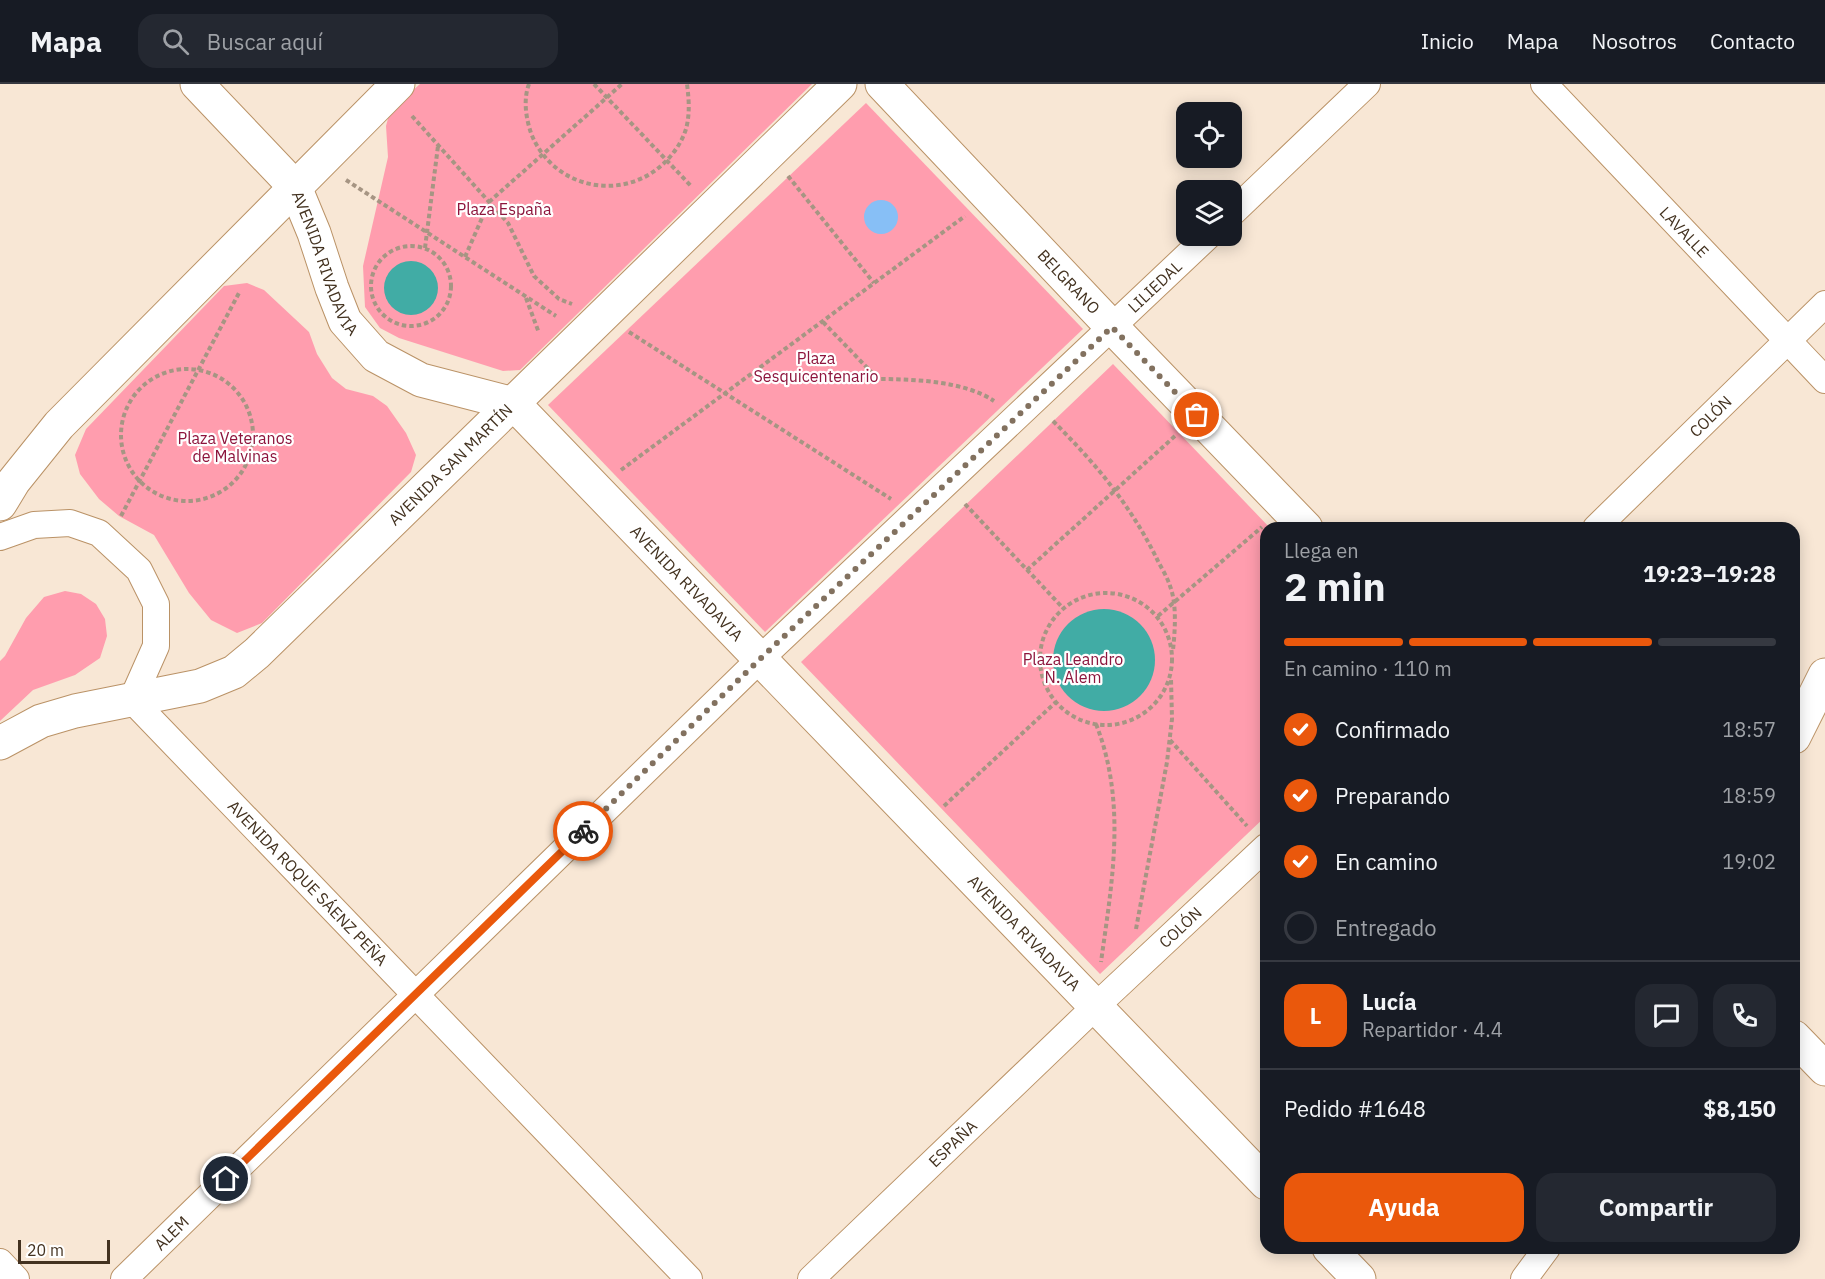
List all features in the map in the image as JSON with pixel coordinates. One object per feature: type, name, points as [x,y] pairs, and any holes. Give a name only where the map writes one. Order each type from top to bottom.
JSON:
[{"type":"main road","name":"AVENIDA RIVADAVIA","points":[[197,84],[295,187],[314,232],[345,321],[376,356],[421,380],[514,404],[1260,1177]]},
{"type":"main road","name":"AVENIDA SAN MARTÍN","points":[[0,743],[41,721],[75,711],[200,686],[234,672],[257,653],[514,404],[840,84]]},
{"type":"main road","name":"BELGRANO","points":[[882,84],[1296,518]]},
{"type":"main road","points":[[0,504],[14,481],[59,425],[394,88]]},
{"type":"main road","points":[[1800,724],[1825,675]]},
{"type":"main road","points":[[1800,1043],[1825,1070]]},
{"type":"main road","points":[[1335,1254],[1359,1279]]},
{"type":"street","points":[[1242,203],[1367,84]]},
{"type":"street","name":"LAVALLE","points":[[1544,84],[1825,380]]},
{"type":"street","name":"LILIEDAL","points":[[760,659],[1197,246]]},
{"type":"street","name":"COLÓN","points":[[1602,522],[1825,304]]},
{"type":"street","points":[[0,537],[34,525],[70,523],[99,534],[139,570],[156,604],[156,646],[132,700]]},
{"type":"street","name":"ALEM","points":[[124,1279],[760,659]]},
{"type":"street","name":"AVENIDA ROQUE SÁENZ PEÑA","points":[[132,700],[689,1279]]},
{"type":"street","name":"COLÓN","points":[[1096,1006],[1260,853]]},
{"type":"street","name":"ESPAÑA","points":[[811,1279],[1096,1006]]},
{"type":"street","points":[[1524,1279],[1543,1254]]},
{"type":"street","points":[[0,1262],[16,1279]]},
{"type":"path","points":[[529,84],[526,91],[526,119],[536,146],[554,168],[579,182],[605,187],[630,183],[654,172],[673,154],[686,131],[690,105],[687,84]]},
{"type":"path","points":[[594,84],[713,209]]},
{"type":"path","points":[[465,257],[489,202],[622,84]]},
{"type":"path","points":[[394,88],[438,145],[508,223],[534,276],[559,299],[594,325]]},
{"type":"path","points":[[425,248],[438,145]]},
{"type":"path","points":[[770,153],[874,283]]},
{"type":"path","points":[[319,162],[465,257],[725,393],[915,514]]},
{"type":"path","points":[[596,488],[990,198]]},
{"type":"path","points":[[412,245],[425,248],[436,254],[445,264],[451,276],[452,289],[448,302],[432,321],[405,326],[381,313],[374,302],[371,288],[375,268],[388,253],[399,247],[412,245]]},
{"type":"path","points":[[108,541],[241,289]]},
{"type":"path","points":[[822,321],[878,379],[918,379],[951,386],[1025,409],[1090,458],[1116,490],[1144,532],[1171,587],[1176,627],[1171,675],[1172,719],[1127,978]]},
{"type":"path","points":[[173,370],[198,370],[215,374],[233,387],[246,403],[253,423],[253,444],[247,465],[234,482],[217,495],[195,502],[172,501],[150,492],[133,476],[122,456],[119,433],[124,410],[136,391],[153,377],[173,370]]},
{"type":"path","points":[[1027,570],[1197,415]]},
{"type":"path","points":[[946,484],[1063,608]]},
{"type":"path","points":[[1158,616],[1173,603],[1260,543]]},
{"type":"path","points":[[1171,675],[1162,694],[1148,710],[1128,722],[1105,726],[1083,721],[1062,710],[1048,692],[1040,670],[1040,647],[1048,625],[1063,608],[1081,597],[1101,592],[1122,594],[1142,603],[1158,616],[1168,634],[1173,654]]},
{"type":"path","points":[[922,826],[1056,702]]},
{"type":"path","points":[[1096,724],[1106,748],[1116,811],[1112,880],[1096,1006]]},
{"type":"path","points":[[1169,740],[1260,840]]},
{"type":"green space","name":"Plaza España","points":[[420,84],[812,84],[520,370],[503,371],[399,338],[380,328],[365,307],[363,266],[388,157],[386,126],[390,111]]},
{"type":"green space","name":"Plaza Sesquicentenario","points":[[866,103],[1083,329],[765,632],[548,405]]},
{"type":"green space","name":"Plaza Veteranos de Malvinas","points":[[247,283],[264,290],[309,332],[317,354],[332,378],[346,389],[373,396],[387,406],[406,433],[416,455],[411,472],[262,623],[237,633],[211,620],[189,593],[154,535],[119,516],[99,499],[80,474],[75,455],[86,429],[224,286]]},
{"type":"green space","name":"Plaza Leandro N. Alem","points":[[1113,364],[1264,522],[1260,522],[1260,822],[1100,974],[801,662]]},
{"type":"green space","points":[[65,591],[81,594],[96,604],[105,619],[107,636],[100,658],[75,675],[33,690],[0,721],[0,661],[26,618],[44,597]]},
{"type":"water","points":[[406,261],[416,261],[426,265],[434,273],[438,288],[434,303],[426,311],[416,315],[406,315],[396,311],[388,303],[384,293],[384,283],[388,273],[396,265]]},
{"type":"water","points":[[1104,609],[1124,613],[1140,624],[1151,640],[1155,660],[1151,680],[1140,696],[1124,707],[1104,711],[1084,707],[1068,696],[1057,680],[1053,660],[1057,640],[1068,624],[1084,613]]},
{"type":"building","points":[[881,200],[893,205],[898,217],[893,229],[881,234],[869,229],[864,217],[869,205]]},
{"type":"way so far","points":[[583,831],[760,659],[1112,327],[1197,415]]},
{"type":"route","points":[[226,1179],[583,831]]}]
